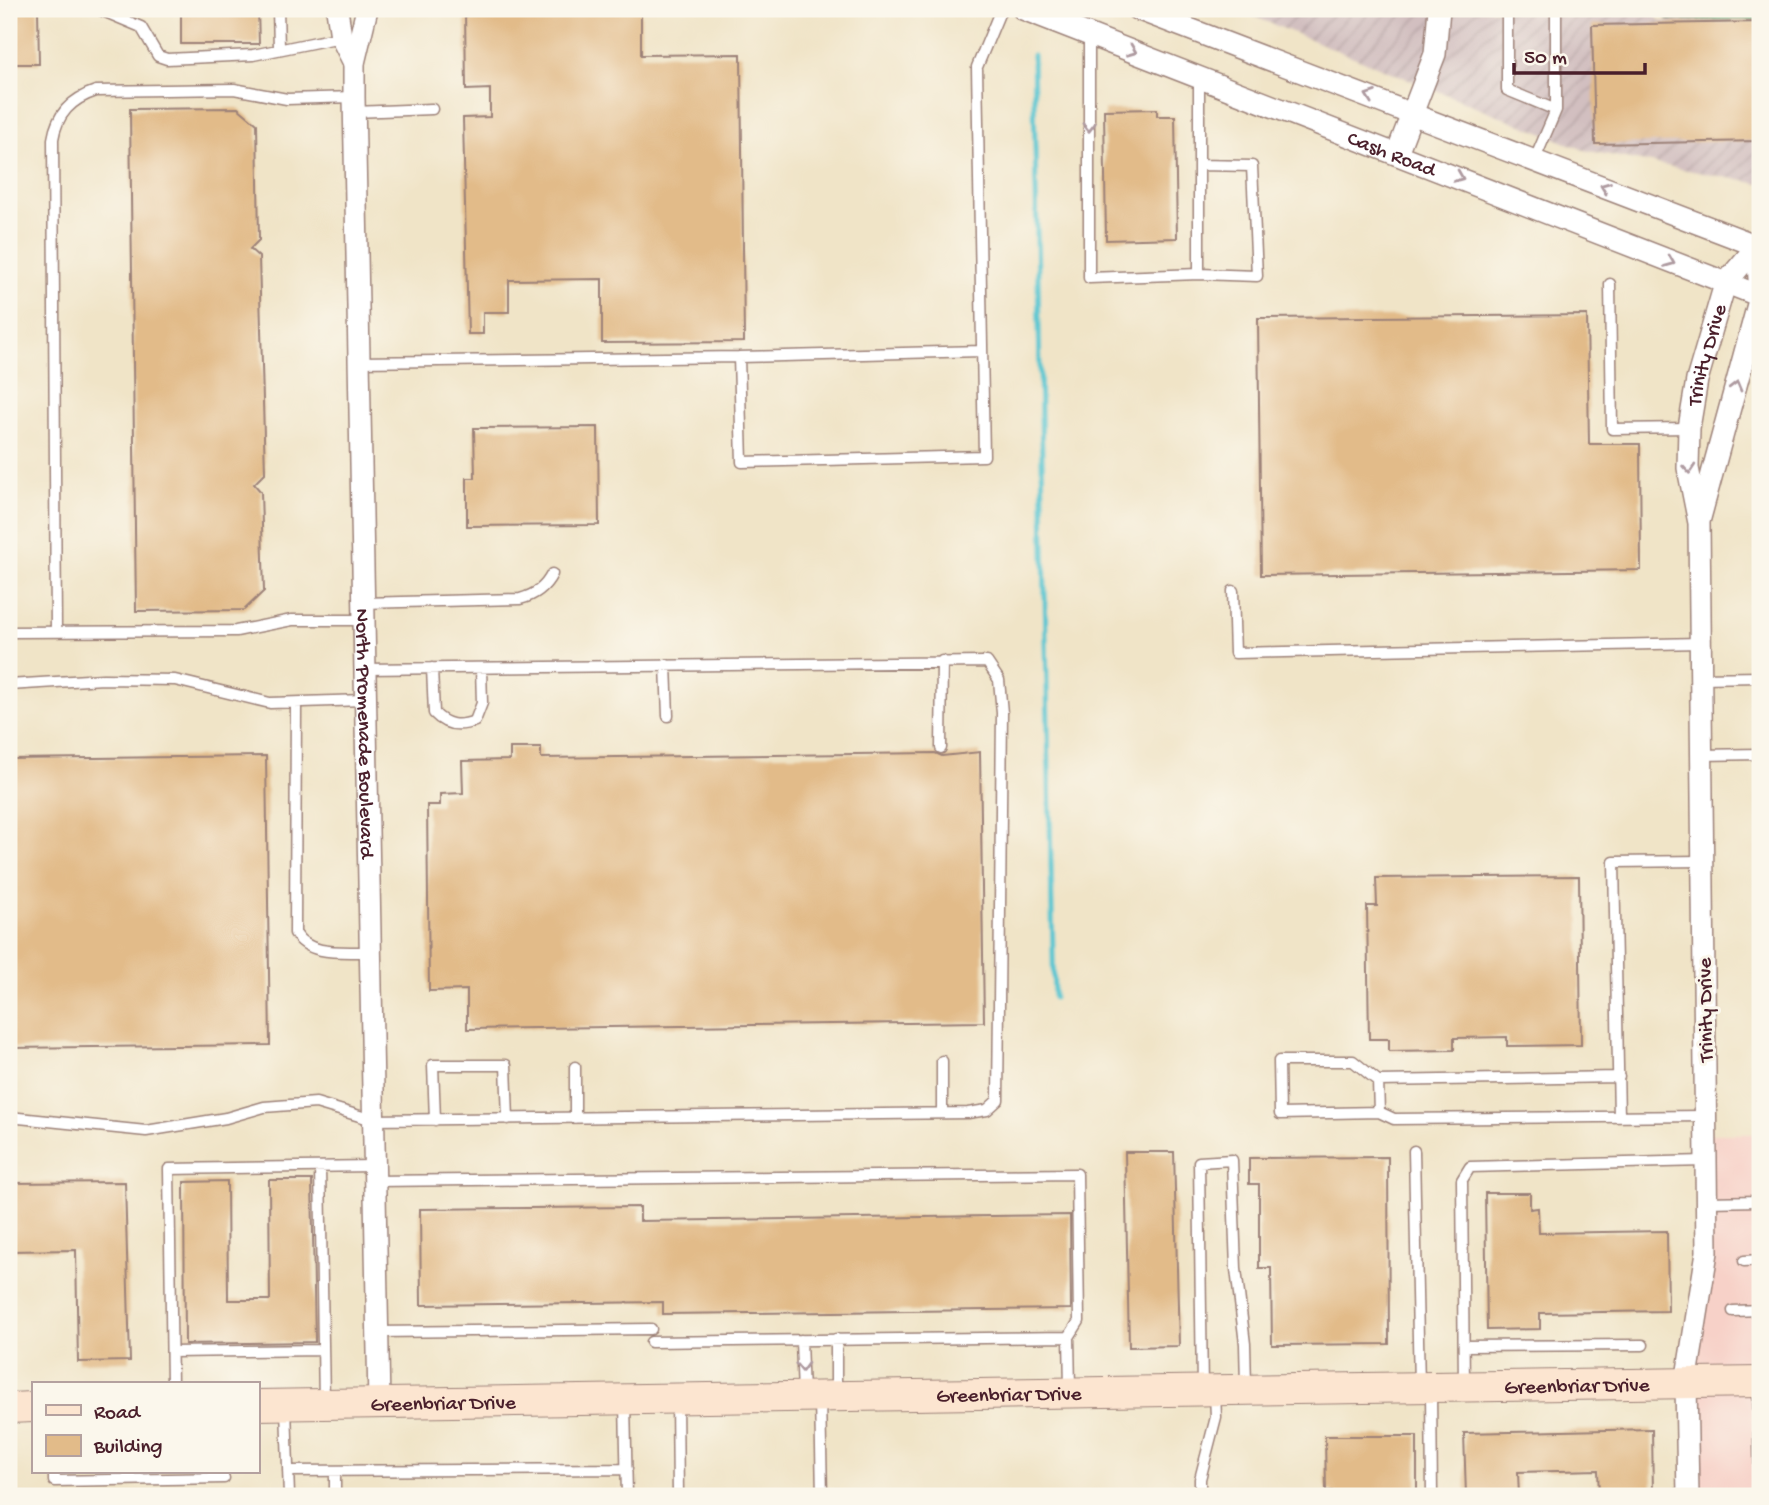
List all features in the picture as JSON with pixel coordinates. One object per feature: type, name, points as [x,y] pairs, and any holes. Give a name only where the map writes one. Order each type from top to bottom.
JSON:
[{"type":"street","points":[[337,9],[341,37],[354,63]]},
{"type":"street","points":[[354,63],[367,9]]},
{"type":"street","name":"Cash Road","points":[[1023,9],[1397,153],[1725,284],[1760,295]]},
{"type":"street","name":"Cash Road","points":[[1137,9],[1759,244]]},
{"type":"street","points":[[1397,153],[1435,54],[1439,9]]},
{"type":"street","name":"North Promenade Boulevard","points":[[354,63],[379,1404]]},
{"type":"street","name":"Trinity Drive","points":[[1688,1496],[1686,1383],[1707,1252],[1699,523],[1688,468],[1689,428],[1697,380],[1725,284],[1759,244]]},
{"type":"street","name":"Trinity Drive","points":[[1699,523],[1760,295],[1759,244]]},
{"type":"street","name":"Greenbriar Drive","points":[[272,1405],[1759,1382]]},
{"type":"street","points":[[9,1408],[32,1408]]},
{"type":"lane","points":[[98,9],[141,27],[158,56],[167,59],[253,55],[341,37]]},
{"type":"lane","points":[[278,9],[279,48]]},
{"type":"lane","points":[[740,357],[741,462],[985,456],[977,67],[1001,9]]},
{"type":"lane","points":[[1507,9],[1507,90],[1556,110]]},
{"type":"lane","points":[[1535,159],[1556,110],[1556,9]]},
{"type":"lane","points":[[1089,34],[1089,278],[1199,274],[1257,276],[1252,166],[1199,165]]},
{"type":"lane","points":[[1199,77],[1199,274]]},
{"type":"lane","points":[[56,632],[53,139],[56,120],[81,96],[96,91],[234,89],[287,99],[432,109]]},
{"type":"lane","points":[[1610,284],[1612,429],[1689,428]]},
{"type":"lane","points":[[359,362],[982,351]]},
{"type":"lane","points":[[1760,450],[1760,507]]},
{"type":"lane","points":[[9,632],[236,631],[292,620],[520,599],[533,595],[547,584],[552,575]]},
{"type":"lane","points":[[1233,591],[1235,653],[1700,643]]},
{"type":"lane","points":[[941,748],[942,661]]},
{"type":"lane","points":[[9,1117],[146,1131],[226,1118],[264,1107],[316,1103],[373,1121],[942,1114],[987,1110],[998,1100],[1002,819],[999,680],[987,662],[365,669]]},
{"type":"lane","points":[[666,665],[668,716]]},
{"type":"lane","points":[[432,668],[434,713],[448,724],[457,725],[475,721],[480,714],[481,667]]},
{"type":"lane","points":[[1700,678],[1760,677]]},
{"type":"lane","points":[[9,685],[103,679],[175,680],[270,703],[365,700]]},
{"type":"lane","points":[[296,704],[295,933],[302,944],[313,949],[370,952]]},
{"type":"lane","points":[[1701,755],[1760,754]]},
{"type":"lane","points":[[1619,1117],[1614,862],[1702,861]]},
{"type":"lane","points":[[1619,1077],[1378,1081],[1353,1060],[1279,1061],[1280,1114],[1379,1112],[1394,1119],[1706,1116]]},
{"type":"lane","points":[[942,1061],[942,1114]]},
{"type":"lane","points":[[435,1120],[433,1066],[494,1065],[506,1065],[508,1119]]},
{"type":"lane","points":[[575,1067],[575,1118]]},
{"type":"lane","points":[[1378,1081],[1379,1112]]},
{"type":"lane","points":[[1414,1151],[1432,1496]]},
{"type":"lane","points":[[1200,1496],[1200,1479],[1216,1417],[1208,1390],[1199,1162],[1232,1160],[1246,1389]]},
{"type":"lane","points":[[1464,1388],[1462,1180],[1470,1167],[1706,1161]]},
{"type":"lane","points":[[320,1167],[324,1404]]},
{"type":"lane","points":[[172,1382],[169,1169],[320,1167],[374,1174],[1077,1174],[1079,1321],[1069,1337],[1070,1392]]},
{"type":"lane","points":[[1706,1202],[1760,1201]]},
{"type":"lane","points":[[1744,1261],[1760,1260]]},
{"type":"lane","points":[[1733,1311],[1760,1310]]},
{"type":"lane","points":[[377,1332],[651,1329]]},
{"type":"lane","points":[[651,1342],[1069,1337]]},
{"type":"lane","points":[[802,1339],[820,1395]]},
{"type":"lane","points":[[822,1496],[820,1395],[835,1339]]},
{"type":"lane","points":[[1464,1346],[1643,1345]]},
{"type":"lane","points":[[172,1352],[323,1350]]},
{"type":"lane","points":[[1759,1382],[1760,1496]]},
{"type":"lane","points":[[677,1398],[678,1496]]},
{"type":"lane","points":[[625,1399],[627,1496]]},
{"type":"lane","points":[[272,1405],[288,1471],[289,1496]]},
{"type":"lane","points":[[288,1471],[627,1469]]},
{"type":"lane","points":[[335,1471],[335,1496]]},
{"type":"lane","points":[[54,1474],[54,1481],[223,1478]]},
{"type":"shaded area","points":[[1235,9],[1654,9],[1659,21],[1760,23],[1760,184],[1584,150]]},
{"type":"shaded area","points":[[1706,1134],[1760,1134],[1760,1496],[1688,1496]]},
{"type":"green space","points":[[1663,9],[1760,9],[1760,20],[1668,20]]},
{"type":"building","points":[[9,9],[38,9],[39,64],[9,64]]},
{"type":"building","points":[[181,9],[258,9],[259,44],[181,44]]},
{"type":"building","points":[[465,9],[641,9],[641,55],[741,54],[744,342],[602,343],[602,279],[509,280],[509,312],[483,312],[483,334],[468,334],[463,118],[490,117],[490,89],[466,90]]},
{"type":"building","points":[[1760,22],[1760,141],[1595,144],[1592,25]]},
{"type":"building","points":[[238,108],[257,124],[259,240],[250,249],[259,257],[265,473],[254,484],[261,492],[264,591],[244,610],[136,611],[130,109]]},
{"type":"building","points":[[1157,109],[1157,116],[1175,116],[1177,238],[1106,240],[1104,110]]},
{"type":"building","points":[[1587,315],[1589,444],[1640,444],[1641,570],[1261,575],[1258,318]]},
{"type":"building","points":[[598,427],[599,525],[467,526],[467,478],[475,478],[474,428]]},
{"type":"building","points":[[510,748],[541,748],[541,758],[935,753],[942,756],[980,752],[984,1022],[467,1029],[467,990],[429,991],[427,805],[440,805],[440,794],[463,793],[462,761],[510,760]]},
{"type":"building","points":[[266,756],[270,1045],[9,1048],[9,759]]},
{"type":"building","points":[[1579,876],[1581,1045],[1507,1046],[1507,1037],[1454,1038],[1454,1050],[1389,1051],[1389,1039],[1369,1039],[1367,906],[1377,906],[1376,878]]},
{"type":"building","points":[[1125,1152],[1174,1152],[1179,1346],[1129,1347]]},
{"type":"building","points":[[1388,1157],[1389,1344],[1272,1345],[1271,1268],[1259,1268],[1259,1184],[1249,1184],[1249,1158]]},
{"type":"building","points":[[269,1180],[312,1180],[315,1342],[185,1344],[184,1182],[227,1181],[228,1300],[270,1300]]},
{"type":"building","points":[[125,1182],[130,1361],[78,1362],[76,1250],[9,1251],[9,1183]]},
{"type":"building","points":[[1485,1193],[1530,1193],[1530,1209],[1538,1208],[1539,1233],[1667,1231],[1668,1311],[1540,1313],[1540,1329],[1487,1330]]},
{"type":"building","points":[[640,1207],[640,1221],[1070,1215],[1071,1309],[663,1314],[663,1302],[421,1305],[420,1209]]},
{"type":"building","points":[[1652,1429],[1653,1494],[1599,1495],[1598,1470],[1518,1472],[1519,1496],[1466,1496],[1464,1433]]},
{"type":"building","points":[[1325,1436],[1417,1436],[1417,1496],[1332,1496],[1332,1491],[1326,1491]]},
{"type":"waterway","points":[[1033,55],[1054,998]]}]
